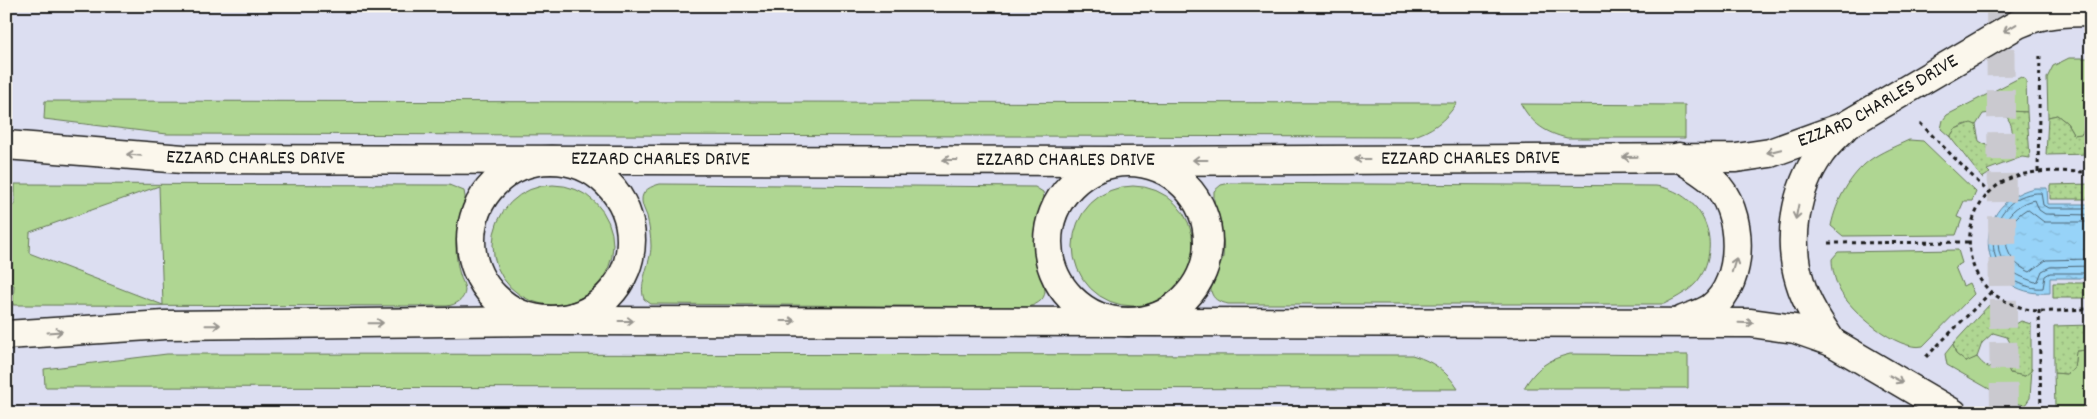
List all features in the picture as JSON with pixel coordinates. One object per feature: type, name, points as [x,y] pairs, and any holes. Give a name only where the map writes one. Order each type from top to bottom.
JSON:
[{"type":"street","name":"EZZARD CHARLES DRIVE","points":[[6,145],[183,159],[1118,161],[1736,158],[1770,153],[1845,126],[2018,24],[2034,17],[2053,12],[2091,12]]},
{"type":"street","points":[[1832,342],[1809,303],[1800,282],[1793,234],[1807,177],[1820,154],[1845,126]]},
{"type":"street","points":[[1678,157],[1714,182],[1727,201],[1736,224],[1736,257],[1727,287],[1712,307],[1680,322]]},
{"type":"street","points":[[6,335],[165,325],[548,320],[571,318],[595,308],[614,290],[627,267],[632,236],[628,214],[619,196],[606,180],[587,167],[566,160],[544,159],[516,167],[498,179],[482,197],[471,223],[470,245],[476,270],[490,293],[510,310],[542,320],[548,320],[1121,322],[1518,324],[1751,323],[1795,329],[1832,342],[1953,413]]},
{"type":"street","points":[[1118,161],[1145,162],[1167,171],[1186,185],[1199,202],[1206,221],[1209,244],[1203,274],[1189,295],[1170,310],[1148,320],[1121,322],[1090,314],[1070,299],[1055,278],[1047,252],[1048,229],[1057,203],[1072,183],[1092,169],[1118,161]]},
{"type":"path","points":[[2038,172],[2040,50]]},
{"type":"path","points":[[1920,123],[1989,193]]},
{"type":"path","points":[[2091,172],[2038,172],[2011,178],[1989,193],[1974,218],[1970,230],[1973,265],[1991,292],[2010,304],[2028,309],[2091,309]]},
{"type":"path","points":[[1819,243],[1970,242]]},
{"type":"path","points":[[1922,361],[1991,292]]},
{"type":"path","points":[[2038,310],[2041,413]]},
{"type":"shaded area","points":[[6,6],[2091,6],[2091,413],[6,413]]},
{"type":"green space","points":[[2069,58],[2091,58],[2091,117],[2087,119],[2082,134],[2074,135],[2067,123],[2057,115],[2048,117],[2047,78],[2053,66]]},
{"type":"green space","points":[[2021,77],[2026,80],[2027,112],[2008,111],[2005,115],[1998,112],[1983,114],[1976,125],[1968,124],[1961,126],[1950,137],[1941,129],[1943,120],[1947,115]]},
{"type":"green space","points":[[45,101],[1457,103],[1448,115],[1437,124],[1425,132],[1411,137],[167,134],[44,119]]},
{"type":"green space","points":[[1521,104],[1685,105],[1685,138],[1567,138],[1540,127]]},
{"type":"green space","points":[[2008,111],[2027,112],[2030,158],[2022,157],[1987,170],[1990,173],[1982,178],[1950,137],[1955,129],[1971,123],[1976,125],[1979,141],[1988,146],[2003,146],[2008,142],[2012,130],[2005,115]]},
{"type":"green space","points":[[2057,115],[2067,123],[2074,135],[2082,134],[2087,119],[2091,117],[2091,154],[2046,155],[2048,117]]},
{"type":"green space","points":[[1909,140],[1923,141],[1976,192],[1972,201],[1964,201],[1957,217],[1962,219],[1956,235],[1843,236],[1831,226],[1836,207],[1850,181],[1870,160]]},
{"type":"green space","points":[[1230,183],[1656,186],[1671,190],[1684,197],[1703,218],[1708,232],[1707,261],[1701,276],[1694,285],[1664,304],[1228,304],[1215,298],[1212,294],[1211,285],[1222,261],[1224,248],[1215,207],[1214,191],[1221,185]]},
{"type":"green space","points":[[15,184],[449,185],[464,191],[465,197],[464,210],[457,237],[456,256],[465,294],[459,301],[447,306],[13,305],[14,285],[6,284],[6,207],[15,205]],"holes":[[[159,186],[163,305],[29,253],[30,232]]]},
{"type":"green space","points":[[660,184],[1035,187],[1043,192],[1044,198],[1035,245],[1036,258],[1045,295],[1038,302],[1026,307],[651,304],[644,299],[643,293],[651,246],[642,197],[645,191]]},
{"type":"green space","points":[[2091,184],[2091,199],[2050,199],[2050,185]]},
{"type":"green space","points":[[553,185],[576,189],[595,203],[609,222],[613,245],[609,268],[595,287],[576,301],[553,305],[530,301],[511,287],[497,268],[493,245],[497,222],[511,203],[530,189]]},
{"type":"green space","points":[[1133,186],[1156,190],[1176,203],[1189,223],[1193,246],[1189,269],[1176,289],[1156,302],[1133,306],[1110,302],[1090,289],[1077,269],[1073,246],[1077,223],[1090,203],[1110,190]]},
{"type":"green space","points":[[1958,250],[1962,263],[1955,267],[1963,286],[1969,283],[1974,294],[1923,346],[1901,343],[1888,336],[1853,308],[1839,289],[1832,259],[1838,252]]},
{"type":"green space","points":[[2053,283],[2091,283],[2091,298],[2053,298]]},
{"type":"green space","points":[[1990,304],[2001,312],[1998,317],[2016,324],[2021,321],[2031,324],[2031,371],[2025,376],[2010,373],[2008,368],[2012,352],[2007,337],[1993,333],[1982,343],[1977,357],[1966,362],[1956,354],[1953,344]]},
{"type":"green space","points":[[2091,325],[2091,361],[2086,350],[2076,351],[2074,369],[2067,374],[2054,373],[2054,326]]},
{"type":"green space","points":[[1953,344],[1956,354],[1966,361],[1977,357],[1990,368],[2008,368],[2010,373],[2025,376],[2032,368],[2030,398],[2025,405],[2014,403],[1947,365],[1945,354]]},
{"type":"green space","points":[[2086,350],[2091,361],[2091,413],[2060,413],[2055,406],[2054,373],[2067,374],[2074,369],[2076,351]]},
{"type":"green space","points":[[167,354],[1412,355],[1438,367],[1458,389],[45,387],[44,369]]},
{"type":"green space","points":[[1570,354],[1688,355],[1688,388],[1524,388],[1533,375],[1543,366],[1555,359]]},
{"type":"water","points":[[2034,188],[2047,188],[2048,204],[2091,204],[2091,278],[2050,278],[2050,293],[2026,291],[2007,282],[1995,267],[1989,249],[1989,230],[1997,212],[2012,198]]},
{"type":"tunnel","points":[[2000,6],[2004,413]]}]
